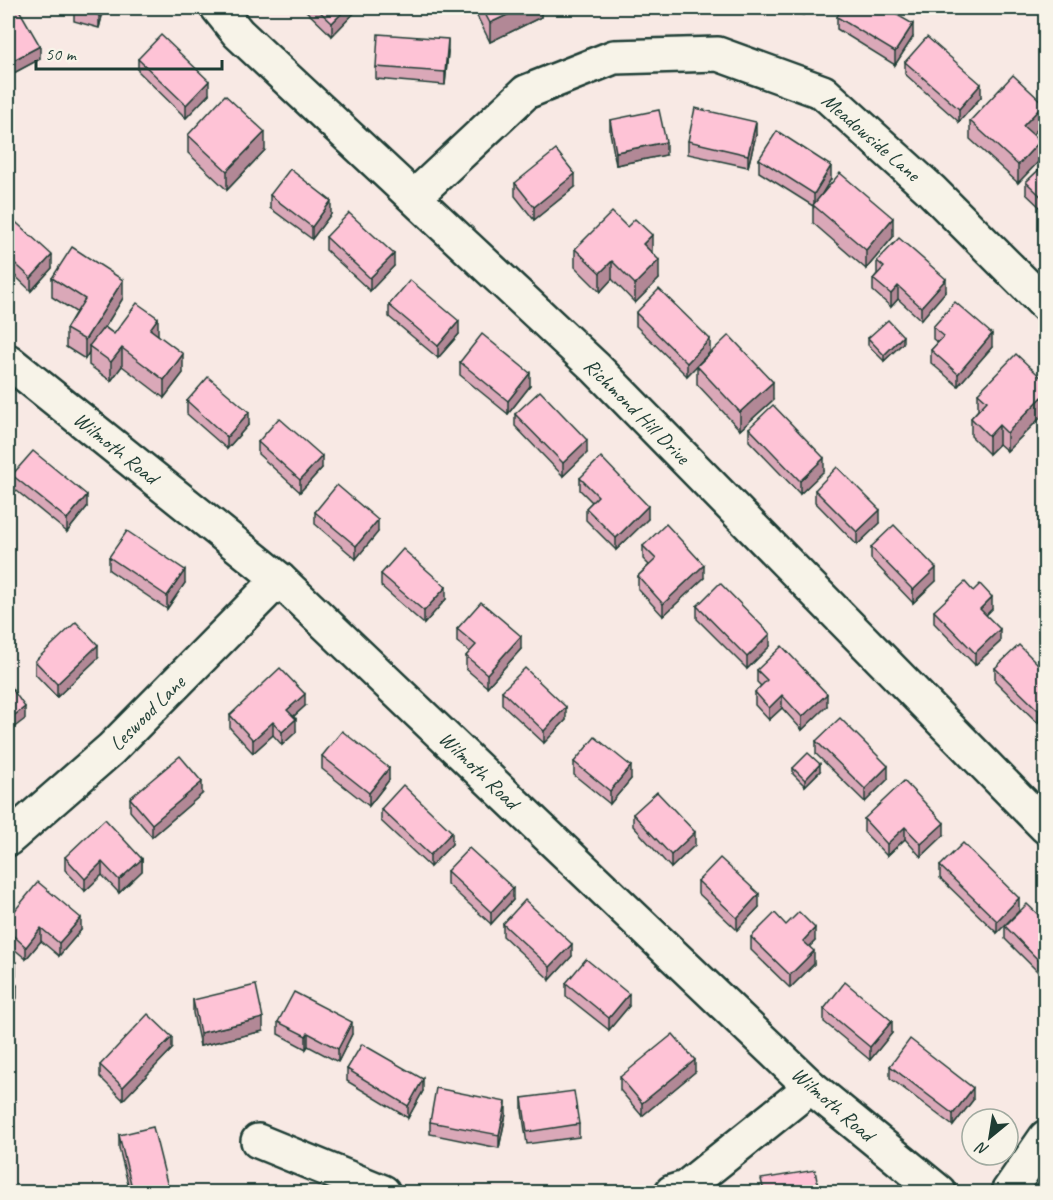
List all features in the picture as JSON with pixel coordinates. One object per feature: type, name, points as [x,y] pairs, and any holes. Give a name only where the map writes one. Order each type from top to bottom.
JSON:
[{"type":"street","name":"Richmond Hill Drive","points":[[218,8],[238,33],[596,368],[1046,827]]},
{"type":"street","name":"Meadowside Lane","points":[[414,197],[526,92],[614,57],[718,54],[823,92],[931,190],[1046,305]]},
{"type":"street","name":"Wilmoth Road","points":[[8,362],[279,579],[811,1087],[939,1192]]},
{"type":"street","name":"Leswood Lane","points":[[8,838],[111,749],[279,579]]},
{"type":"street","points":[[672,1192],[685,1188],[811,1087]]},
{"type":"street","points":[[1008,1192],[1046,1137]]},
{"type":"street","points":[[258,1141],[383,1192]]},
{"type":"building","points":[[8,8],[18,8],[40,46],[10,62],[8,57]]},
{"type":"building","points":[[74,8],[101,8],[99,15]]},
{"type":"building","points":[[316,8],[347,8],[332,23]]},
{"type":"building","points":[[482,8],[522,8],[490,23]]},
{"type":"building","points":[[842,8],[885,8],[913,24],[895,52],[837,17]]},
{"type":"building","points":[[378,34],[448,39],[445,72],[376,67]]},
{"type":"building","points":[[161,35],[209,81],[186,105],[138,59]]},
{"type":"building","points":[[927,37],[981,84],[959,109],[905,62]]},
{"type":"building","points":[[1013,75],[1044,104],[1023,126],[1040,141],[1018,165],[970,121]]},
{"type":"building","points":[[225,95],[265,132],[227,171],[188,135]]},
{"type":"building","points":[[695,108],[756,122],[748,155],[688,141]]},
{"type":"building","points":[[659,110],[666,142],[616,152],[610,120]]},
{"type":"building","points":[[777,131],[831,166],[814,194],[759,159]]},
{"type":"building","points":[[556,150],[575,174],[534,207],[515,183]]},
{"type":"building","points":[[1046,163],[1046,201],[1026,182]]},
{"type":"building","points":[[290,169],[331,201],[312,227],[270,195]]},
{"type":"building","points":[[8,173],[14,179],[8,186]]},
{"type":"building","points":[[840,173],[893,218],[866,250],[813,205]]},
{"type":"building","points":[[612,212],[627,227],[635,219],[652,235],[643,244],[659,260],[635,284],[612,261],[600,273],[575,249]]},
{"type":"building","points":[[349,213],[394,254],[370,278],[326,237]]},
{"type":"building","points":[[8,215],[52,255],[31,278],[8,257]]},
{"type":"building","points":[[899,238],[946,279],[921,307],[898,286],[891,294],[873,279],[884,267],[877,261]]},
{"type":"building","points":[[72,247],[123,280],[85,340],[66,329],[85,299],[52,278]]},
{"type":"building","points":[[410,280],[459,321],[438,346],[389,305]]},
{"type":"building","points":[[659,289],[710,339],[687,363],[636,313]]},
{"type":"building","points":[[955,302],[992,334],[958,374],[931,350],[944,336],[933,327]]},
{"type":"building","points":[[137,303],[158,318],[150,329],[183,354],[164,380],[122,348],[111,362],[89,346],[104,327],[114,334]]},
{"type":"building","points":[[888,320],[903,336],[884,355],[868,338]]},
{"type":"building","points":[[482,334],[530,373],[508,401],[460,362]]},
{"type":"building","points":[[729,335],[773,382],[740,412],[697,366]]},
{"type":"building","points":[[1016,354],[1046,382],[1046,393],[1007,433],[999,425],[989,436],[971,418],[987,401],[978,393]]},
{"type":"building","points":[[208,377],[249,412],[227,437],[187,401]]},
{"type":"building","points":[[540,391],[587,440],[563,463],[515,414]]},
{"type":"building","points":[[773,405],[824,458],[800,481],[749,428]]},
{"type":"building","points":[[279,418],[322,456],[300,480],[258,442]]},
{"type":"building","points":[[33,451],[87,495],[67,519],[12,475]]},
{"type":"building","points":[[601,457],[648,506],[616,538],[586,508],[598,496],[580,478]]},
{"type":"building","points":[[837,467],[880,510],[857,532],[815,490]]},
{"type":"building","points":[[337,485],[378,520],[356,546],[315,512]]},
{"type":"building","points":[[666,524],[704,565],[663,604],[638,576],[656,559],[643,546]]},
{"type":"building","points":[[894,525],[936,568],[913,590],[871,547]]},
{"type":"building","points":[[127,531],[185,570],[167,596],[109,557]]},
{"type":"building","points":[[403,549],[446,587],[424,611],[381,574]]},
{"type":"building","points":[[965,582],[973,591],[980,584],[992,597],[980,609],[1000,629],[975,653],[934,611]]},
{"type":"building","points":[[720,583],[770,634],[747,657],[697,606]]},
{"type":"building","points":[[481,602],[521,636],[487,674],[466,656],[476,645],[457,629]]},
{"type":"building","points":[[76,622],[98,645],[57,684],[35,661]]},
{"type":"building","points":[[1019,645],[1046,672],[1046,703],[1038,710],[995,668]]},
{"type":"building","points":[[782,646],[827,694],[802,717],[782,695],[769,708],[755,692],[767,680],[757,670]]},
{"type":"building","points":[[280,668],[305,694],[287,710],[296,719],[282,732],[273,722],[253,740],[230,715]]},
{"type":"building","points":[[525,668],[566,707],[544,731],[502,691]]},
{"type":"building","points":[[8,683],[25,707],[8,720]]},
{"type":"building","points":[[840,718],[888,766],[865,789],[816,741]]},
{"type":"building","points":[[342,731],[389,768],[369,793],[322,756]]},
{"type":"building","points":[[595,737],[631,766],[610,791],[574,762]]},
{"type":"building","points":[[808,753],[820,764],[805,780],[793,768]]},
{"type":"building","points":[[180,756],[202,782],[152,824],[130,798]]},
{"type":"building","points":[[904,781],[944,823],[921,844],[905,827],[887,844],[864,819]]},
{"type":"building","points":[[403,785],[452,832],[430,855],[381,809]]},
{"type":"building","points":[[657,792],[695,832],[671,855],[633,814]]},
{"type":"building","points":[[105,819],[142,859],[119,880],[102,862],[85,879],[65,857]]},
{"type":"building","points":[[963,843],[1019,898],[997,921],[940,866]]},
{"type":"building","points":[[469,848],[513,888],[491,912],[447,871]]},
{"type":"building","points":[[720,858],[759,894],[737,918],[698,881]]},
{"type":"building","points":[[38,882],[81,918],[59,943],[41,928],[26,947],[8,931],[8,919]]},
{"type":"building","points":[[525,900],[572,944],[550,967],[503,924]]},
{"type":"building","points":[[1027,904],[1046,922],[1046,968],[1005,926]]},
{"type":"building","points":[[799,912],[815,928],[803,941],[814,951],[790,975],[751,937],[775,913],[786,925]]},
{"type":"building","points":[[8,957],[16,963],[8,975]]},
{"type":"building","points":[[586,959],[629,994],[609,1018],[566,983]]},
{"type":"building","points":[[8,979],[17,986],[8,1001]]},
{"type":"building","points":[[845,982],[892,1021],[870,1047],[824,1009]]},
{"type":"building","points":[[256,985],[263,1018],[200,1033],[193,1000]]},
{"type":"building","points":[[294,992],[352,1022],[338,1049],[308,1033],[306,1036],[278,1022]]},
{"type":"building","points":[[148,1014],[172,1037],[123,1087],[100,1065]]},
{"type":"building","points":[[673,1034],[695,1060],[642,1103],[620,1077]]},
{"type":"building","points":[[910,1039],[973,1088],[953,1114],[890,1066]]},
{"type":"building","points":[[362,1044],[423,1079],[408,1106],[347,1069]]},
{"type":"building","points":[[436,1088],[506,1102],[499,1135],[430,1122]]},
{"type":"building","points":[[574,1091],[579,1124],[527,1132],[522,1098]]},
{"type":"building","points":[[153,1127],[169,1191],[133,1192],[119,1135]]},
{"type":"building","points":[[815,1170],[819,1192],[764,1192],[761,1179]]}]
